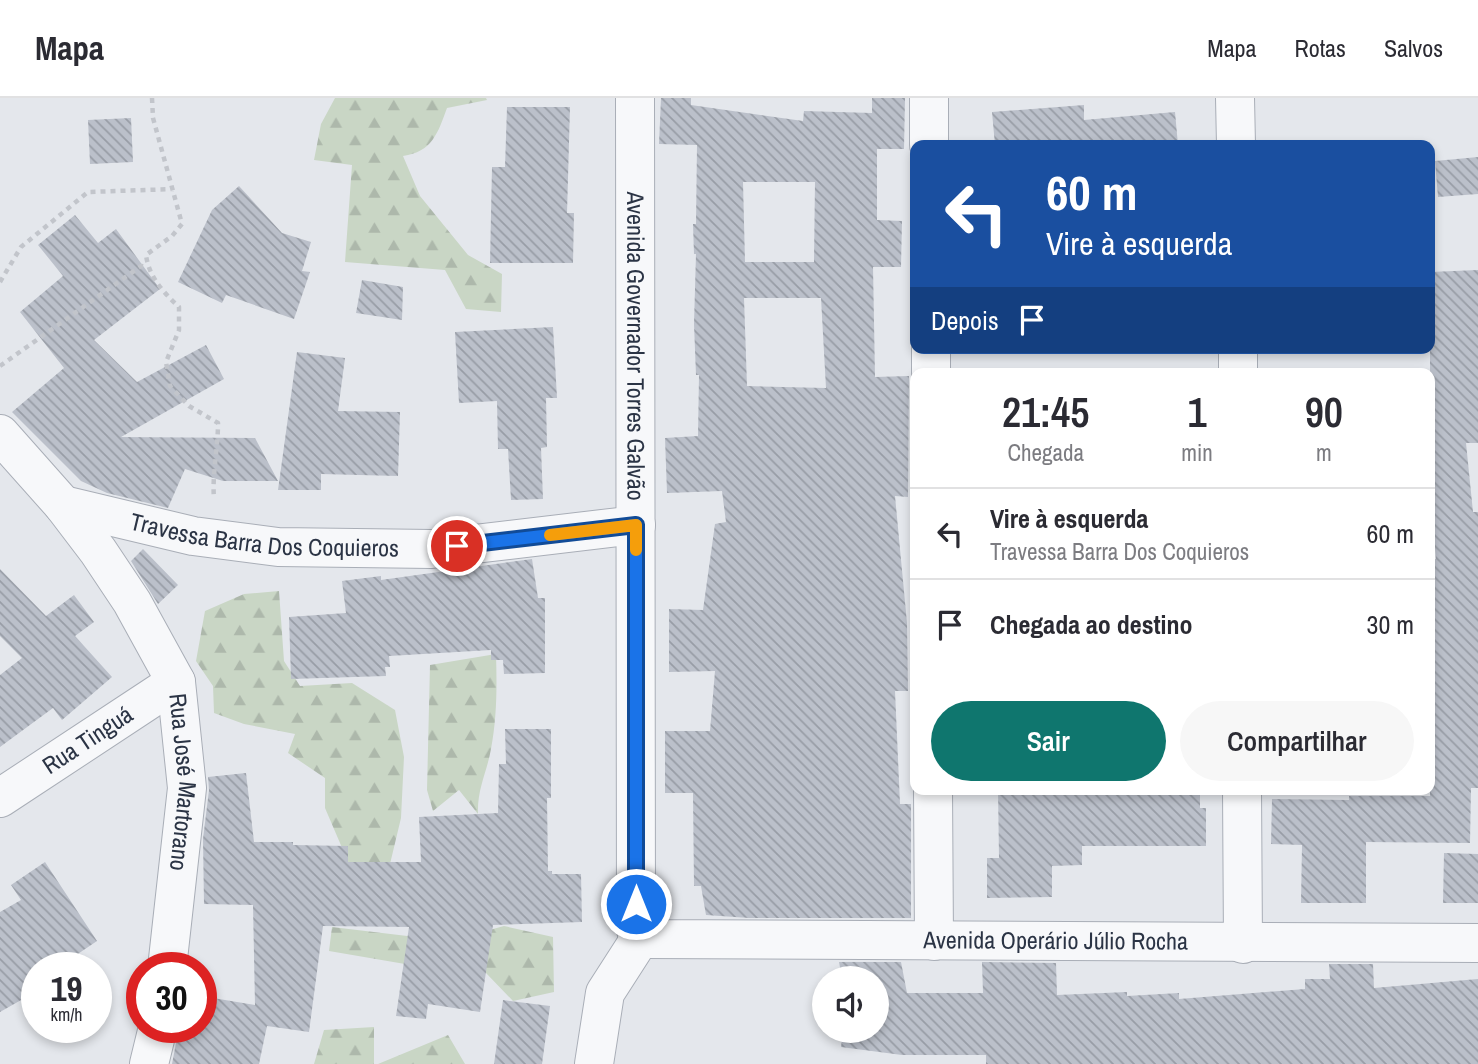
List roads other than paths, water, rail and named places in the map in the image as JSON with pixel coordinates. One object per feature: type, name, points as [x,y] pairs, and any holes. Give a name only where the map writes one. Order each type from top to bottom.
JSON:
[{"type":"street","name":"Avenida Governador Torres Galvão","points":[[635,98],[638,934]]},
{"type":"street","points":[[929,98],[929,140]]},
{"type":"street","points":[[1235,98],[1236,140]]},
{"type":"street","name":"Rua José Martorano","points":[[0,434],[63,505],[98,551],[132,602],[176,682],[187,788],[169,952]]},
{"type":"street","name":"Travessa Barra Dos Coquieros","points":[[63,505],[204,521],[278,547],[432,548],[636,525]]},
{"type":"street","name":"Rua Tinguá","points":[[0,798],[176,682]]},
{"type":"street","points":[[933,795],[934,941]]},
{"type":"street","points":[[1242,795],[1243,944]]},
{"type":"street","points":[[594,1064],[605,993],[638,934]]},
{"type":"street","name":"Avenida Operário Júlio Rocha","points":[[638,934],[646,939],[1243,944],[1478,943]]},
{"type":"street","points":[[149,1064],[154,1043]]}]
